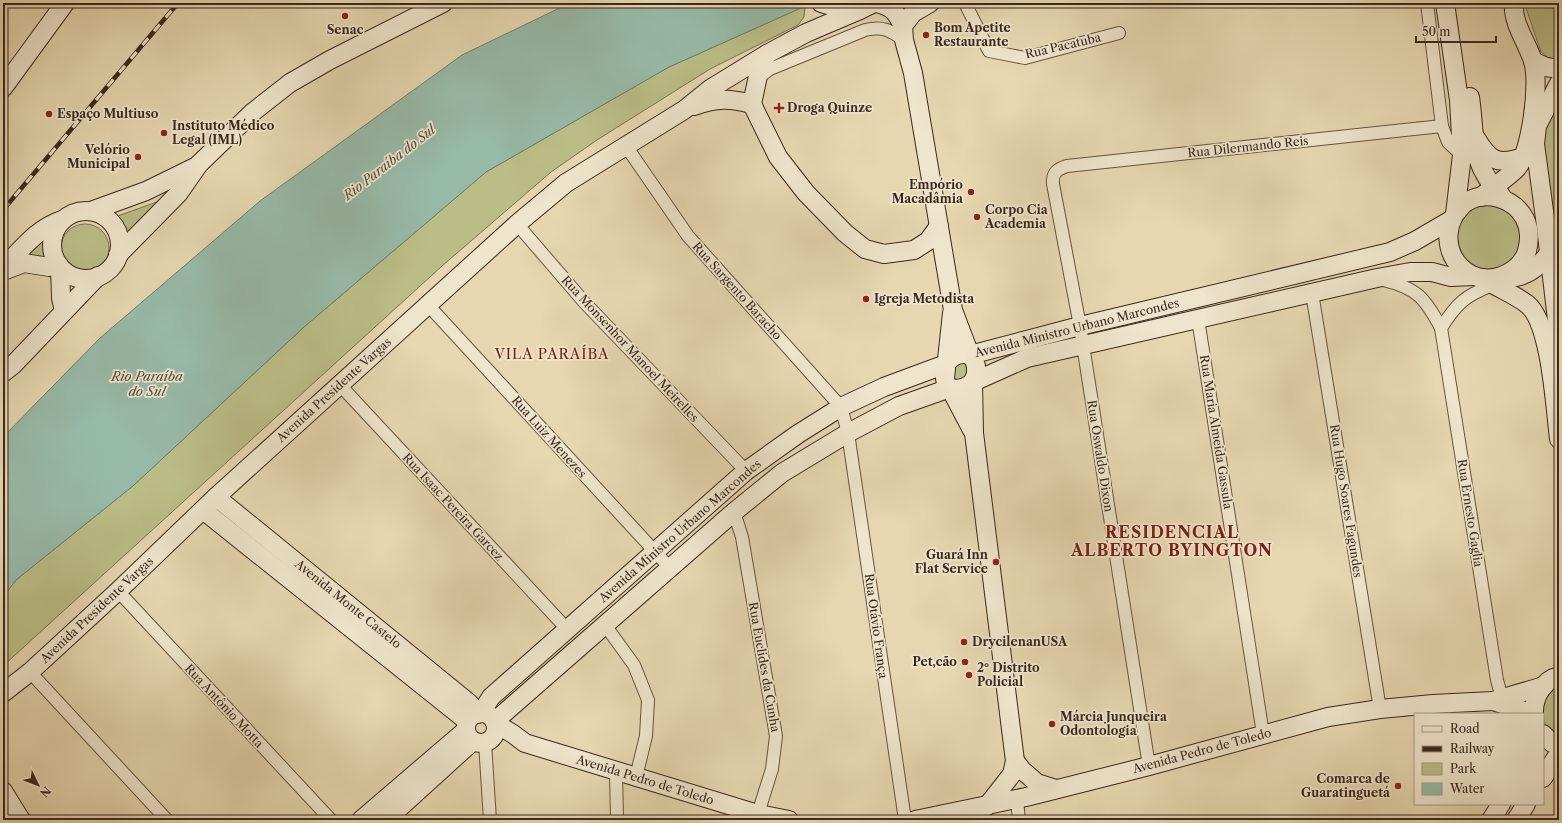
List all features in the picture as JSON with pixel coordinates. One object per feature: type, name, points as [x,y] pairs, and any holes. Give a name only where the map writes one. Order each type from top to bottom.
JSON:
[{"type":"street","points":[[3,88],[65,3]]},
{"type":"street","points":[[3,373],[13,365],[98,276],[107,271],[118,255],[178,194],[199,164],[253,112],[290,83],[330,60],[443,3]]},
{"type":"street","points":[[806,33],[814,20],[817,3]]},
{"type":"street","points":[[821,3],[841,9],[867,7]]},
{"type":"street","points":[[877,3],[889,6],[898,15],[904,33],[913,73],[953,310],[970,355],[976,366],[976,374],[973,382],[974,433],[1016,768],[1022,798],[1019,820]]},
{"type":"street","points":[[904,33],[913,13],[930,3]]},
{"type":"street","name":"Rua Pacatuba","points":[[965,3],[989,51],[1025,58],[1119,33]]},
{"type":"street","points":[[1427,3],[1442,126],[1448,142],[1462,155]]},
{"type":"street","points":[[1445,3],[1465,101],[1474,134],[1475,153],[1482,171],[1487,192]]},
{"type":"street","points":[[1458,3],[1465,101],[1462,155],[1453,217],[1447,237],[1450,253],[1460,267],[1528,305],[1539,320],[1547,342],[1559,439]]},
{"type":"street","points":[[1453,217],[1466,203],[1487,192],[1517,168],[1523,157],[1532,120],[1536,79],[1534,61],[1517,23],[1514,3]]},
{"type":"street","name":"Avenida Presidente Vargas","points":[[3,693],[30,672],[118,591],[216,497],[517,224],[566,183],[684,110],[710,89],[767,54],[806,33],[867,7]]},
{"type":"street","points":[[757,79],[770,69],[876,27],[904,33]]},
{"type":"street","points":[[767,54],[757,79],[752,104],[778,157],[806,193],[845,233],[864,249],[884,254],[914,250],[928,241],[938,226]]},
{"type":"street","points":[[1534,61],[1546,67],[1559,69]]},
{"type":"street","points":[[1559,83],[1537,126],[1535,144],[1559,337]]},
{"type":"street","name":"Avenida Presidente Vargas","points":[[684,110],[708,101],[721,99],[735,99],[752,104]]},
{"type":"street","name":"Rua Dilermando Reis","points":[[1055,172],[1060,168],[1067,166],[1442,126]]},
{"type":"street","points":[[1474,134],[1484,151],[1491,158],[1500,161],[1511,161],[1523,157]]},
{"type":"street","name":"Rua Sargento Baracho","points":[[626,146],[688,236],[841,407],[848,433]]},
{"type":"street","points":[[3,268],[34,236],[50,224],[62,220],[71,214],[81,211],[91,211],[146,191],[173,179],[199,164]]},
{"type":"street","name":"Rua Oswaldo Dixon","points":[[1055,172],[1053,184],[1080,326],[1149,766]]},
{"type":"street","points":[[1487,192],[1528,210],[1546,226]]},
{"type":"street","points":[[1441,328],[1462,300],[1478,291],[1485,280],[1506,275],[1518,266],[1526,254],[1530,240],[1528,225],[1522,212],[1508,201]]},
{"type":"street","points":[[91,211],[102,215],[111,222],[117,232],[120,244],[118,255]]},
{"type":"street","name":"Avenida Ministro Urbano Marcondes","points":[[386,820],[481,728],[491,697],[746,471],[798,434],[841,407],[884,387],[946,364],[950,359],[963,353],[970,355],[1080,326],[1390,252],[1415,241],[1453,217]]},
{"type":"street","points":[[62,220],[56,228],[52,238],[54,258],[59,266],[68,274],[77,278],[98,276]]},
{"type":"street","name":"Rua Monsenhor Manoel Meirelles","points":[[517,224],[585,303],[746,471]]},
{"type":"street","points":[[914,250],[928,255],[946,274]]},
{"type":"street","points":[[1485,280],[1513,278],[1531,271],[1541,264],[1549,253]]},
{"type":"street","points":[[3,271],[24,263],[49,267],[59,266]]},
{"type":"street","points":[[59,266],[61,298],[64,312]]},
{"type":"street","name":"Avenida Ministro Urbano Marcondes","points":[[361,820],[481,728],[605,625],[734,512],[782,473],[848,433],[899,406],[950,388],[958,390],[966,388],[973,382],[1027,358],[1377,278],[1410,272],[1432,272],[1451,277],[1485,280]]},
{"type":"street","name":"Rua Ernesto Gaglia","points":[[1377,278],[1402,285],[1422,296],[1441,328],[1496,673],[1497,700]]},
{"type":"street","name":"Rua Hugo Soares Fagundes","points":[[1312,293],[1380,709]]},
{"type":"street","name":"Rua Luiz Menezes","points":[[428,305],[670,568]]},
{"type":"street","points":[[953,310],[946,364],[946,384],[950,388],[974,433]]},
{"type":"street","name":"Rua Maria Almeida Gassula","points":[[1198,319],[1263,734]]},
{"type":"street","name":"Rua Isaac Pereira Garcez","points":[[340,385],[566,629]]},
{"type":"street","name":"Rua Otávio França","points":[[848,433],[905,820]]},
{"type":"street","name":"Avenida Monte Castelo","points":[[216,497],[469,703],[481,728]]},
{"type":"street","name":"Avenida Monte Castelo","points":[[203,510],[481,728]]},
{"type":"street","name":"Rua Euclides da Cunha","points":[[734,512],[742,537],[776,736],[772,770],[757,817]]},
{"type":"street","name":"Rua Antônio Motta","points":[[118,591],[331,820]]},
{"type":"street","points":[[605,625],[634,665],[648,700],[646,736],[636,777]]},
{"type":"street","points":[[30,672],[167,820]]},
{"type":"street","points":[[1534,713],[1536,698],[1554,678]]},
{"type":"street","name":"Avenida Pedro de Toledo","points":[[915,820],[1022,798],[1149,766],[1328,717],[1380,709],[1497,700],[1554,678]]},
{"type":"street","name":"Avenida Pedro de Toledo","points":[[1497,700],[1531,713]]},
{"type":"street","points":[[481,728],[490,820]]},
{"type":"street","name":"Avenida Pedro de Toledo","points":[[481,728],[508,745],[525,743],[636,777],[757,817],[789,820]]},
{"type":"street","points":[[1544,735],[1552,743],[1559,745]]},
{"type":"street","points":[[1544,776],[1555,759],[1559,756]]},
{"type":"street","points":[[1016,768],[1037,783],[1056,789]]},
{"type":"street","points":[[987,806],[1016,768]]},
{"type":"street","points":[[616,771],[617,820]]},
{"type":"street","points":[[3,791],[21,820]]},
{"type":"street","points":[[1491,820],[1500,805]]},
{"type":"street","points":[[1516,820],[1525,805]]},
{"type":"green space","points":[[1559,3],[1559,58],[1550,59],[1541,52],[1525,5]]},
{"type":"green space","points":[[805,6],[804,17],[798,25],[710,69],[597,140],[551,172],[442,266],[3,666],[3,597],[16,580],[134,485],[304,327],[486,172],[669,67]]},
{"type":"green space","points":[[1559,96],[1559,291],[1540,138]]},
{"type":"green space","points":[[165,199],[125,243],[115,217]]},
{"type":"green space","points":[[1487,203],[1510,208],[1526,238],[1509,268],[1476,270],[1460,255],[1457,235],[1460,222],[1468,212]]},
{"type":"green space","points":[[80,224],[90,224],[99,228],[105,234],[108,239],[108,257],[99,268],[90,272],[80,272],[71,268],[65,262],[61,253],[61,243],[65,234],[71,228]]},
{"type":"green space","points":[[49,234],[47,247],[51,259],[26,256]]},
{"type":"green space","points":[[965,362],[971,376],[957,381],[953,377],[955,364]]},
{"type":"green space","points":[[1559,684],[1559,738],[1548,728],[1544,722],[1544,713],[1541,713],[1546,696]]},
{"type":"water","name":"Rio Paraíba do Sul","points":[[570,3],[812,3],[669,67],[486,172],[304,327],[134,485],[16,580],[3,597],[3,437],[100,338],[260,201],[462,55]]},
{"type":"railway","points":[[3,210],[178,3]]},
{"type":"place","name":"Senac","points":[[345,16]]},
{"type":"place","name":"Bom Apetite Restaurante","points":[[926,35]]},
{"type":"place","name":"Droga Quinze","points":[[779,108]]},
{"type":"place","name":"Espaço Multiuso","points":[[49,114]]},
{"type":"place","name":"Instituto Médico Legal (IML)","points":[[164,133]]},
{"type":"place","name":"Velório Municipal","points":[[138,157]]},
{"type":"place","name":"Empório Macadâmia","points":[[971,192]]},
{"type":"place","name":"Corpo Cia Academia","points":[[977,217]]},
{"type":"place","name":"Igreja Metodista","points":[[866,299]]},
{"type":"place","name":"Guará Inn Flat Service","points":[[996,562]]},
{"type":"place","name":"DrycilenanUSA","points":[[964,642]]},
{"type":"place","name":"Pet,cão","points":[[965,662]]},
{"type":"place","name":"2º Distrito Policial","points":[[969,675]]},
{"type":"place","name":"Márcia Junqueira Odontologia","points":[[1052,724]]},
{"type":"place","name":"Comarca de Guaratinguetá","points":[[1398,786]]},
{"type":"district","name":"VILA PARAÍBA","points":[[552,354]]},
{"type":"district","name":"RESIDENCIAL ALBERTO BYINGTON","points":[[1172,541]]}]
